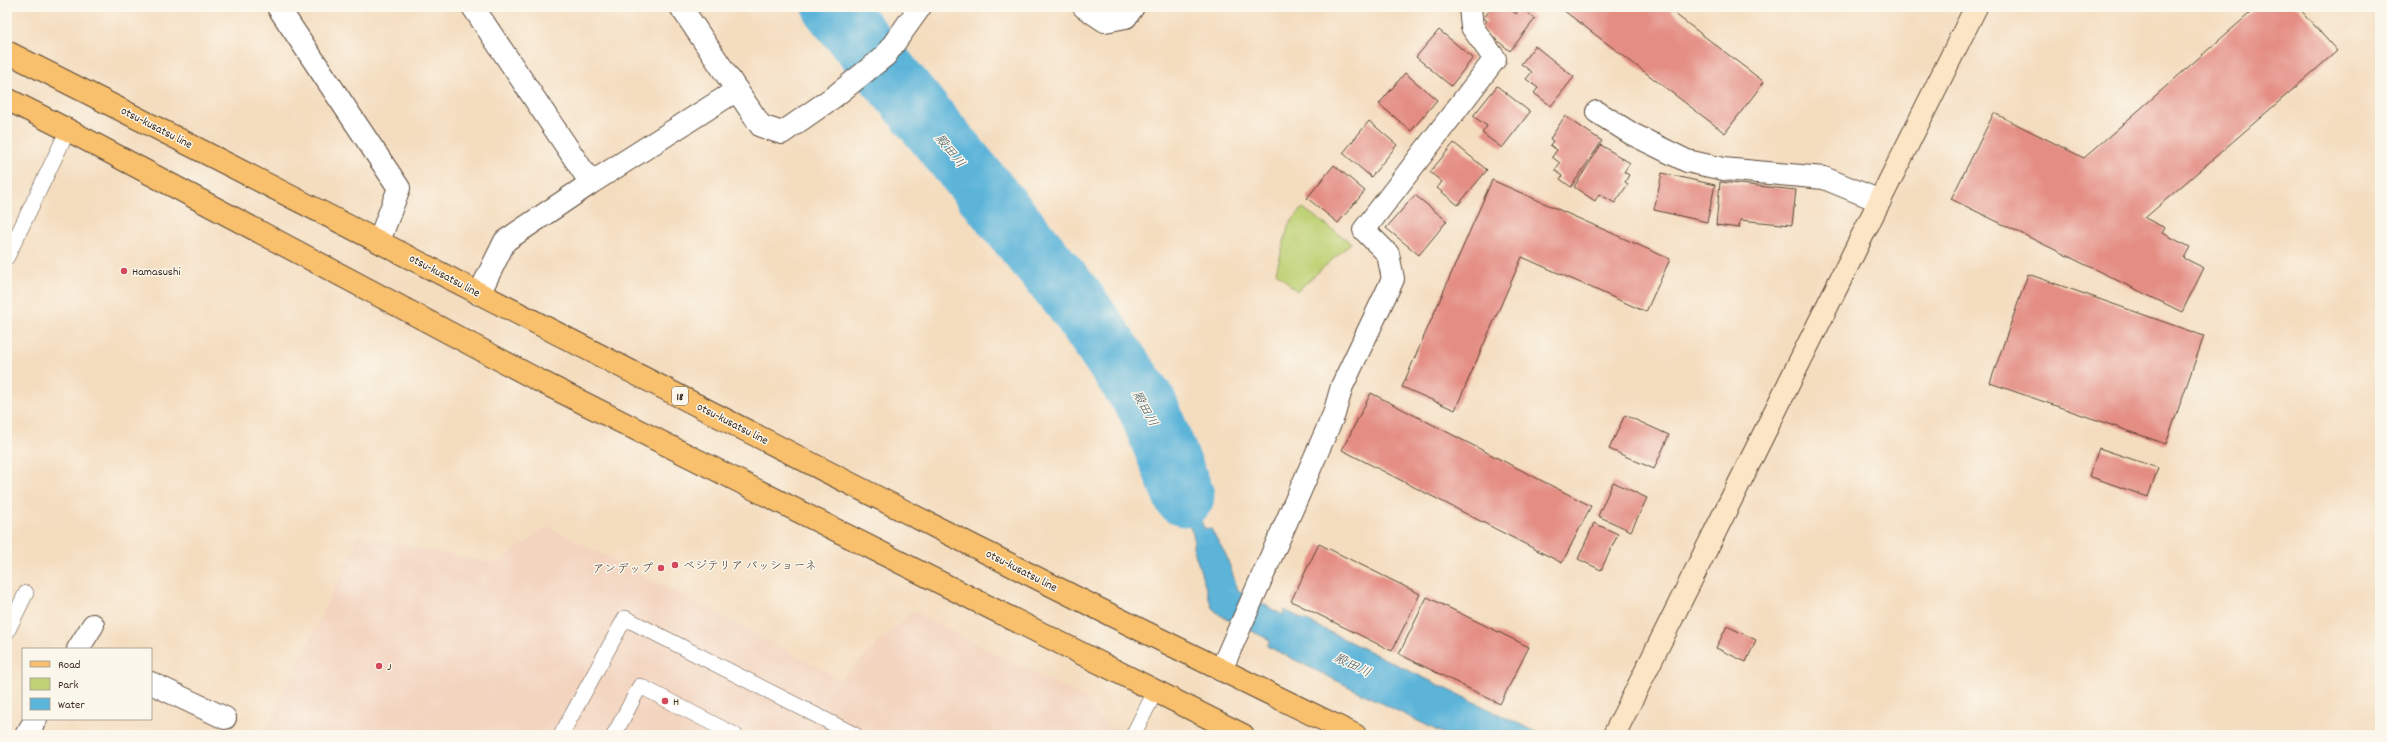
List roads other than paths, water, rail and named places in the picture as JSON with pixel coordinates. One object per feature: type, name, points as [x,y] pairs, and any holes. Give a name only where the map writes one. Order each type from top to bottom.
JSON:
[{"type":"main road","name":"otsu-kusatsu line","points":[[7,52],[379,240],[480,294],[1221,670],[1355,735]]},
{"type":"main road","points":[[7,99],[538,380],[1243,735]]},
{"type":"street","points":[[278,7],[399,188],[379,240]]},
{"type":"street","points":[[473,7],[591,183]]},
{"type":"street","points":[[681,7],[761,126],[782,133],[886,56],[920,7]]},
{"type":"street","points":[[1084,7],[1105,21],[1126,17],[1133,7]]},
{"type":"street","points":[[1221,670],[1334,414],[1342,386],[1393,279],[1388,254],[1364,230],[1495,59],[1472,27],[1470,7]]},
{"type":"street","points":[[1614,735],[1976,7]]},
{"type":"street","points":[[480,294],[506,241],[591,183],[737,90]]},
{"type":"street","points":[[1598,112],[1632,134],[1686,161],[1723,169],[1824,178],[1880,201]]},
{"type":"street","points":[[79,648],[93,625]]},
{"type":"street","points":[[152,683],[225,718]]},
{"type":"street","points":[[26,735],[35,720]]},
{"type":"lane","points":[[7,257],[68,130]]},
{"type":"lane","points":[[7,632],[26,593]]},
{"type":"lane","points":[[561,735],[625,618],[855,735]]},
{"type":"lane","points":[[614,735],[640,686],[735,735]]},
{"type":"lane","points":[[1133,735],[1155,692]]},
{"type":"water","points":[[1157,414],[1204,528],[1211,529],[1226,555],[1238,590],[1283,615],[1284,610],[1542,735],[1446,735],[1267,646],[1270,640],[1220,615],[1212,608],[1193,547],[1194,537],[1148,419]]},
{"type":"waterway","name":"殿田川","points":[[833,7],[1076,302],[1147,405],[1184,496]]},
{"type":"place","name":"Hamasushi","points":[[124,271]]},
{"type":"place","name":"ベジテリア パッショーネ","points":[[675,565]]},
{"type":"place","name":"アンデップ","points":[[661,568]]},
{"type":"place","name":"J","points":[[379,666]]},
{"type":"place","name":"H","points":[[665,701]]}]
